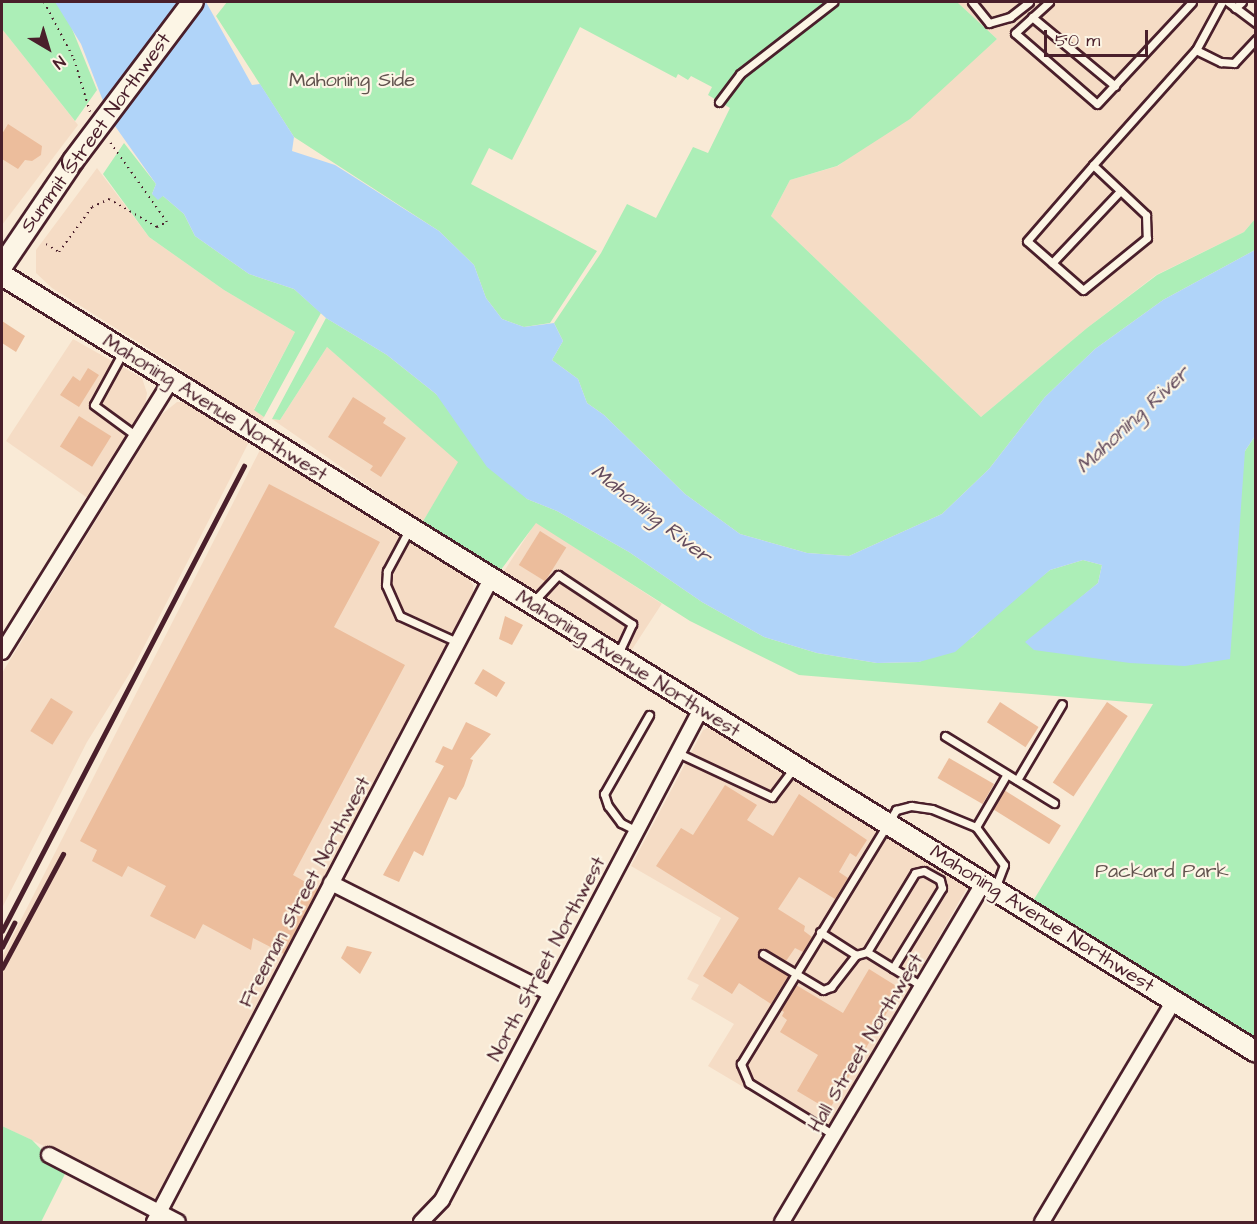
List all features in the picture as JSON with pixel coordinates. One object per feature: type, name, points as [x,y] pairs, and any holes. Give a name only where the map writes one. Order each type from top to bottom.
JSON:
[{"type":"main road","name":"Summit Street Northwest","points":[[2,266],[73,161],[193,2]]},
{"type":"main road","name":"Mahoning Avenue Northwest","points":[[2,275],[1256,1052]]},
{"type":"street","points":[[2,652],[171,380]]},
{"type":"street","name":"Freeman Street Northwest","points":[[157,1217],[491,579]]},
{"type":"street","name":"North Street Northwest","points":[[426,1221],[442,1200],[701,709]]},
{"type":"street","points":[[331,884],[550,993]]},
{"type":"street","name":"Hall Street Northwest","points":[[782,1222],[922,986],[988,887]]},
{"type":"street","points":[[1042,1222],[1174,1001]]},
{"type":"street","points":[[49,1155],[157,1217],[178,1222]]},
{"type":"lane","points":[[719,102],[740,74],[833,2]]},
{"type":"lane","points":[[972,2],[989,23],[1010,17],[1029,2]]},
{"type":"lane","points":[[1049,2],[1016,33],[1096,104],[1192,2]]},
{"type":"lane","points":[[1093,165],[1146,215],[1147,238],[1083,290],[1026,241],[1093,165],[1196,50],[1222,2]]},
{"type":"lane","points":[[1228,2],[1256,23]]},
{"type":"lane","points":[[1236,8],[1242,2]]},
{"type":"lane","points":[[1032,17],[1115,86]]},
{"type":"lane","points":[[1196,50],[1221,62],[1234,63],[1256,39]]},
{"type":"lane","points":[[1052,263],[1120,190]]},
{"type":"lane","points":[[123,352],[94,405],[135,435]]},
{"type":"lane","points":[[410,528],[387,571],[386,585],[400,616],[457,642]]},
{"type":"lane","points":[[531,604],[558,575],[632,624],[616,657]]},
{"type":"lane","points":[[1017,780],[1062,704]]},
{"type":"lane","points":[[637,831],[621,823],[608,806],[604,794],[649,715]]},
{"type":"lane","points":[[945,736],[1054,803]]},
{"type":"lane","points":[[678,753],[772,797],[794,767]]},
{"type":"lane","points":[[976,827],[1007,774]]},
{"type":"lane","points":[[834,1135],[749,1083],[743,1074],[741,1064],[896,810],[910,806],[932,809],[976,827],[1004,865],[988,887]]},
{"type":"lane","points":[[933,876],[943,859]]},
{"type":"lane","points":[[763,954],[823,990],[831,987],[856,955],[867,952],[915,873],[924,871],[940,880],[942,888],[893,968]]},
{"type":"lane","points":[[820,932],[856,955]]},
{"type":"lane","points":[[867,952],[922,986]]},
{"type":"path","points":[[44,2],[74,59],[92,114]]},
{"type":"path","points":[[46,244],[59,252],[92,207],[109,198],[157,227],[167,222],[104,133]]},
{"type":"shaded area","points":[[957,2],[1217,2],[1255,27],[1255,219],[1244,232],[1156,275],[1087,328],[981,417],[771,216],[790,180],[838,166],[997,39]]},
{"type":"shaded area","points":[[2,29],[78,125],[2,225]]},
{"type":"shaded area","points":[[97,168],[149,237],[224,290],[295,332],[254,409],[264,417],[258,424],[176,366],[52,288],[36,273],[36,250]]},
{"type":"shaded area","points":[[73,339],[142,378],[147,393],[145,406],[89,499],[6,441]]},
{"type":"shaded area","points":[[327,347],[459,462],[422,523],[272,419],[280,420]]},
{"type":"shaded area","points":[[177,402],[184,402],[250,440],[133,668],[87,742],[2,908],[2,673],[161,415]]},
{"type":"shaded area","points":[[261,448],[467,577],[473,585],[473,597],[161,1195],[155,1199],[2,1126],[2,957]]},
{"type":"shaded area","points":[[536,522],[662,604],[629,655],[503,573]]},
{"type":"shaded area","points":[[712,726],[968,886],[826,1136],[708,1066],[734,1024],[691,999],[699,985],[687,979],[721,918],[631,866],[703,730]]},
{"type":"green space","points":[[2,2],[55,2],[66,14],[97,90],[75,121],[2,29]]},
{"type":"green space","name":"Mahoning Side","points":[[227,2],[957,2],[997,39],[910,119],[837,166],[790,180],[771,216],[981,417],[1087,328],[1157,275],[1244,232],[1255,219],[1255,250],[1163,300],[1095,349],[1045,397],[989,469],[942,514],[849,556],[807,553],[740,534],[685,494],[604,415],[587,403],[578,379],[552,360],[563,341],[554,323],[601,253],[627,204],[656,218],[693,147],[708,153],[730,108],[708,95],[712,87],[691,76],[688,80],[678,74],[676,78],[580,27],[512,160],[489,148],[471,184],[597,251],[550,323],[524,327],[502,319],[486,298],[474,265],[439,231],[294,137],[216,16]]},
{"type":"green space","points":[[124,143],[156,184],[152,194],[163,196],[184,214],[195,236],[249,274],[294,289],[321,313],[264,417],[254,410],[295,332],[224,290],[149,237],[103,174]]},
{"type":"green space","name":"Packard Park","points":[[326,318],[387,355],[436,394],[527,499],[557,511],[629,552],[702,602],[764,637],[817,653],[877,663],[919,662],[973,637],[999,610],[1050,570],[1083,560],[1102,565],[1098,583],[1067,609],[1034,650],[1245,451],[1255,436],[1255,1039],[1033,901],[1153,704],[799,675],[690,621],[536,523],[500,571],[422,523],[458,462],[327,347],[280,420],[272,419]]},
{"type":"green space","points":[[2,1126],[32,1140],[65,1174],[41,1222],[2,1222]]},
{"type":"water","name":"Mahoning River","points":[[55,2],[206,2],[252,85],[260,84],[294,137],[292,151],[335,165],[439,231],[474,265],[486,298],[502,319],[524,327],[554,323],[563,341],[552,360],[578,379],[587,403],[604,415],[685,494],[740,534],[807,553],[849,556],[942,514],[989,469],[1045,397],[1095,349],[1163,300],[1255,250],[1255,436],[1245,451],[1230,659],[1185,666],[1130,663],[1034,650],[1025,642],[1098,583],[1102,565],[1083,560],[1050,570],[955,652],[919,662],[877,663],[817,653],[764,637],[702,602],[629,552],[557,511],[527,499],[487,467],[436,394],[387,355],[326,318],[294,289],[249,274],[195,236],[184,214],[163,196],[158,200],[152,194],[156,184],[110,119],[81,44]]},
{"type":"building","points":[[8,124],[42,146],[41,155],[32,161],[25,160],[18,169],[2,159],[2,134]]},
{"type":"building","points":[[2,321],[25,336],[16,352],[2,343]]},
{"type":"building","points":[[88,368],[99,375],[79,407],[60,395],[73,376],[80,381]]},
{"type":"building","points":[[353,397],[386,418],[383,423],[406,438],[381,477],[370,470],[373,466],[328,437]]},
{"type":"building","points":[[79,416],[111,436],[92,467],[60,447]]},
{"type":"building","points":[[269,484],[380,542],[334,627],[405,665],[293,875],[318,889],[284,954],[253,938],[251,950],[203,924],[195,939],[150,916],[166,886],[128,866],[122,877],[92,861],[97,850],[80,841]]},
{"type":"building","points":[[540,531],[566,547],[545,581],[519,565]]},
{"type":"building","points":[[505,616],[523,625],[512,645],[499,639]]},
{"type":"building","points":[[483,669],[505,682],[497,697],[474,684]]},
{"type":"building","points":[[51,698],[73,712],[52,745],[30,731]]},
{"type":"building","points":[[1000,702],[1039,727],[1026,747],[987,722]]},
{"type":"building","points":[[1107,702],[1128,716],[1073,796],[1053,782]]},
{"type":"building","points":[[466,722],[491,734],[470,759],[473,760],[464,786],[456,800],[449,797],[423,856],[414,851],[399,882],[383,875],[444,766],[435,762],[443,746],[452,750]]},
{"type":"building","points":[[949,758],[994,784],[983,804],[938,778]]},
{"type":"building","points":[[725,785],[757,805],[747,820],[773,836],[799,794],[867,840],[856,857],[850,853],[839,872],[848,878],[835,899],[799,877],[778,909],[805,926],[804,931],[812,937],[803,952],[795,948],[786,961],[765,949],[759,951],[760,958],[788,976],[771,1004],[739,983],[732,994],[703,976],[739,918],[656,866],[681,828],[693,835]]},
{"type":"building","points":[[1004,790],[1061,826],[1049,844],[992,809]]},
{"type":"building","points":[[347,946],[372,952],[360,974],[341,958]]},
{"type":"building","points":[[869,969],[901,989],[829,1110],[797,1091],[818,1055],[780,1032],[787,1020],[782,1016],[784,1012],[781,1010],[796,985],[843,1013]]},
{"type":"railway","points":[[2,931],[244,466]]},
{"type":"railway","points":[[2,968],[63,854]]},
{"type":"railway","points":[[2,947],[14,923]]}]
